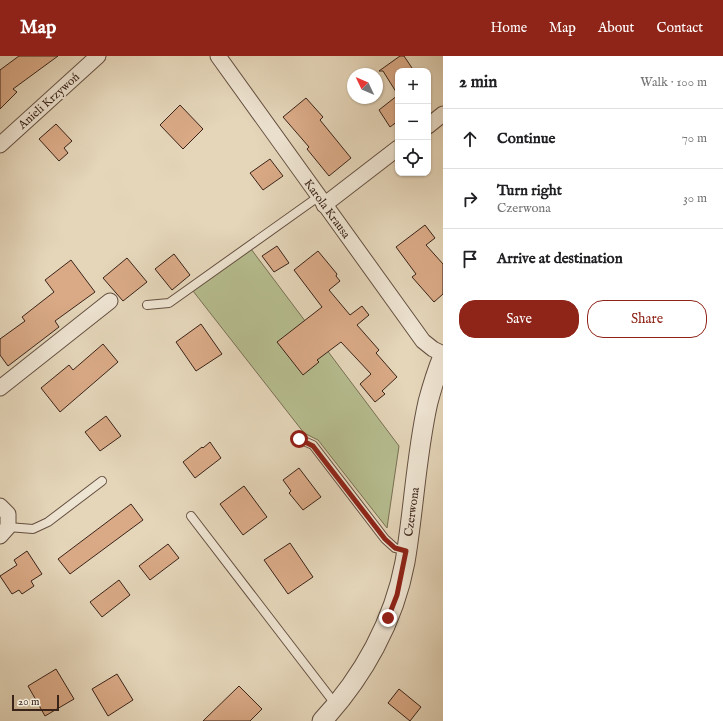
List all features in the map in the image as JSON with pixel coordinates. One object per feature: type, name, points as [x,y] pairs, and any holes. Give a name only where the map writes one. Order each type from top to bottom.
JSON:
[{"type":"street","name":"Anieli Krzywoń","points":[[0,145],[98,56]]},
{"type":"street","name":"Karola Krausa","points":[[218,56],[423,341],[443,355]]},
{"type":"street","points":[[431,124],[443,114]]},
{"type":"street","points":[[321,201],[395,150]]},
{"type":"street","points":[[0,388],[110,301]]},
{"type":"street","name":"Czerwona","points":[[322,721],[336,706],[360,673],[376,645],[397,595],[406,551],[428,402],[443,355]]},
{"type":"street","points":[[0,506],[8,514],[4,532]]},
{"type":"lane","points":[[147,305],[169,303],[321,201]]},
{"type":"lane","points":[[299,439],[313,446],[385,539],[395,548],[406,551]]},
{"type":"lane","points":[[4,532],[33,529],[48,522],[102,481]]},
{"type":"lane","points":[[191,516],[336,706]]},
{"type":"green space","points":[[251,249],[399,446],[387,528],[318,440],[304,433],[193,291]]},
{"type":"building","points":[[19,56],[58,56],[13,89],[17,92],[0,109],[0,70]]},
{"type":"building","points":[[400,56],[404,56],[412,68],[395,68],[395,90],[383,71],[383,68]]},
{"type":"building","points":[[395,97],[395,123],[390,127],[379,110]]},
{"type":"building","points":[[306,98],[323,117],[320,120],[351,158],[329,176],[307,149],[309,147],[283,117]]},
{"type":"building","points":[[180,105],[203,129],[183,149],[160,125]]},
{"type":"building","points":[[56,124],[72,141],[64,148],[68,153],[59,161],[39,139]]},
{"type":"building","points":[[270,159],[283,176],[263,190],[250,173]]},
{"type":"building","points":[[425,225],[435,238],[426,245],[443,264],[443,294],[434,302],[412,277],[416,274],[396,247]]},
{"type":"building","points":[[277,246],[289,263],[274,272],[262,256]]},
{"type":"building","points":[[318,251],[337,274],[336,276],[340,281],[329,290],[350,315],[362,306],[369,315],[357,325],[379,350],[376,353],[397,377],[382,391],[385,394],[375,402],[360,384],[371,374],[341,342],[317,360],[319,362],[303,375],[277,342],[322,307],[294,270]]},
{"type":"building","points":[[174,254],[190,275],[172,290],[155,269]]},
{"type":"building","points":[[127,258],[147,282],[123,301],[103,278]]},
{"type":"building","points":[[71,260],[95,292],[55,321],[59,327],[8,366],[0,355],[0,339],[25,321],[22,317],[54,292],[45,280]]},
{"type":"building","points":[[201,324],[222,354],[196,371],[176,342]]},
{"type":"building","points":[[103,344],[118,362],[60,412],[41,388],[69,365],[73,370]]},
{"type":"building","points":[[106,416],[121,436],[100,451],[85,432]]},
{"type":"building","points":[[210,442],[221,458],[195,478],[183,462]]},
{"type":"building","points":[[299,468],[321,497],[303,510],[289,493],[291,491],[283,480]]},
{"type":"building","points":[[244,486],[267,517],[243,535],[220,504]]},
{"type":"building","points":[[131,504],[143,520],[70,574],[58,559]]},
{"type":"building","points":[[290,543],[313,577],[288,594],[264,560]]},
{"type":"building","points":[[168,544],[179,558],[150,580],[139,566]]},
{"type":"building","points":[[27,551],[42,574],[31,581],[34,586],[22,594],[19,590],[12,594],[0,576],[17,565],[14,560]]},
{"type":"building","points":[[119,580],[130,595],[102,617],[90,602]]},
{"type":"building","points":[[56,669],[74,699],[45,716],[28,686]]},
{"type":"building","points":[[117,674],[133,700],[108,716],[92,689]]},
{"type":"building","points":[[239,686],[262,709],[250,721],[203,721]]},
{"type":"building","points":[[399,689],[421,707],[410,721],[388,703]]},
{"type":"route","points":[[299,439],[313,446],[385,539],[395,548],[406,551],[405,563],[397,595],[388,618]]}]
